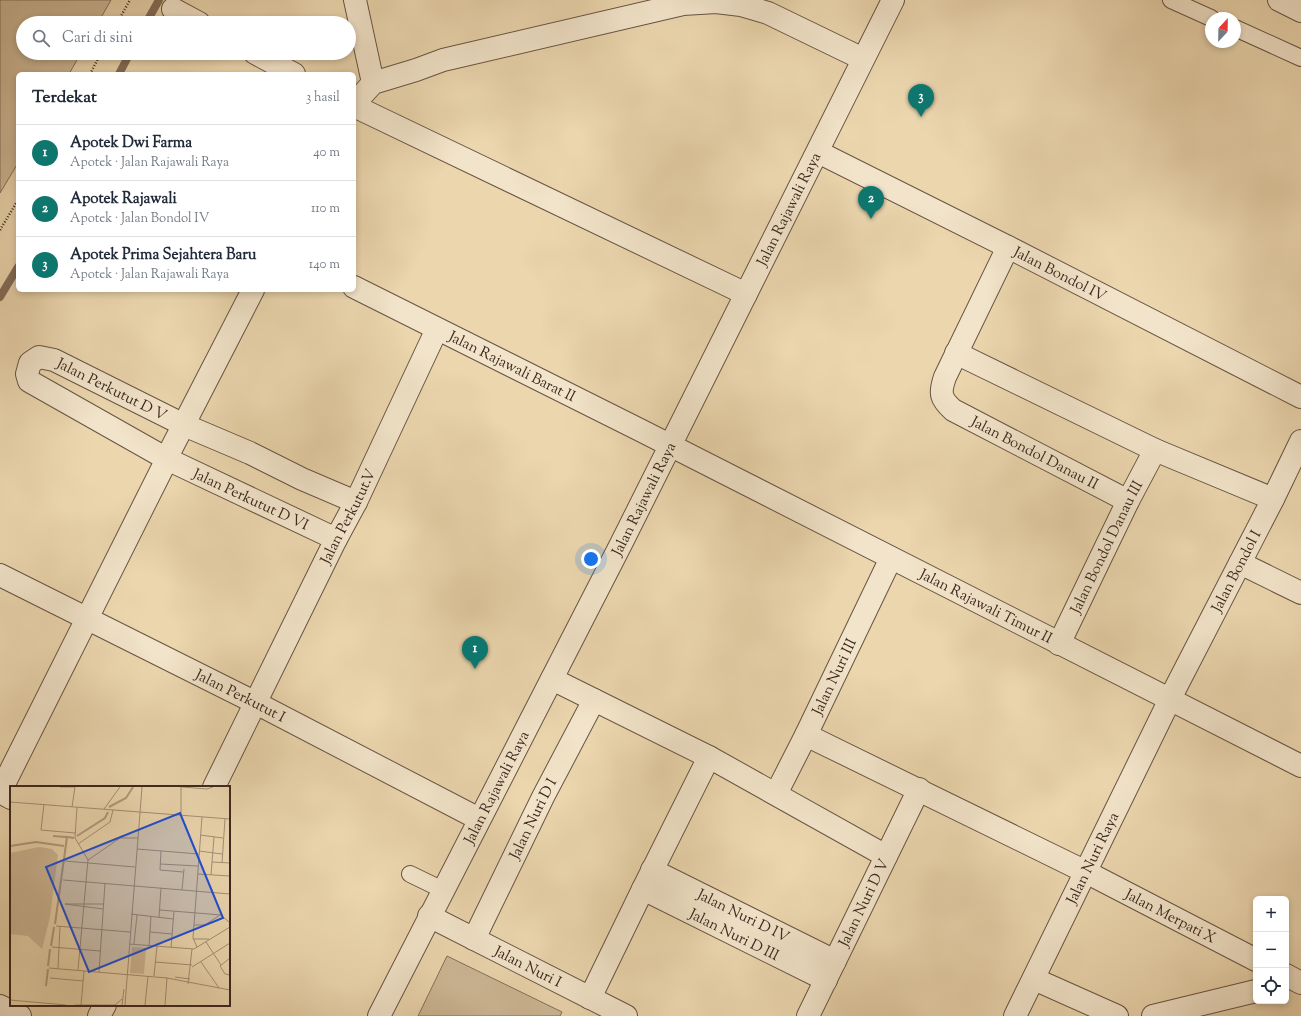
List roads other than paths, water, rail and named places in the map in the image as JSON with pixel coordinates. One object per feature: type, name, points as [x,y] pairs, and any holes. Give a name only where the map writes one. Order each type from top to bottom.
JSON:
[{"type":"street","points":[[355,0],[373,83]]},
{"type":"street","name":"Jalan Rajawali Raya","points":[[379,1016],[670,446],[893,0]]},
{"type":"street","points":[[1279,0],[1300,8]]},
{"type":"street","points":[[356,103],[373,83],[443,60],[683,4],[716,2],[741,4],[768,13],[863,59]]},
{"type":"street","points":[[173,9],[186,16]]},
{"type":"street","points":[[268,60],[290,72]]},
{"type":"street","points":[[356,106],[746,294]]},
{"type":"street","name":"Jalan Bondol IV","points":[[818,152],[1008,247],[1301,398]]},
{"type":"street","points":[[1008,247],[956,353],[1155,450],[1273,500]]},
{"type":"street","name":"Jalan Rajawali Barat II","points":[[356,288],[670,446]]},
{"type":"street","points":[[10,797],[0,792],[167,457],[252,292]]},
{"type":"street","name":"Jalan Perkutut.V","points":[[214,786],[336,539],[356,502],[437,329]]},
{"type":"street","name":"Jalan Bondol Danau II","points":[[956,353],[942,386],[941,394],[944,402],[954,410],[1128,501]]},
{"type":"street","name":"Jalan Perkutut D V","points":[[167,459],[29,381],[27,374],[30,363],[39,357],[54,360],[184,425],[250,453],[302,479],[356,502]]},
{"type":"street","name":"Jalan Bondol I","points":[[1171,700],[1273,500],[1301,441]]},
{"type":"street","name":"Jalan Rajawali Timur II","points":[[670,446],[1301,766]]},
{"type":"street","name":"Jalan Bondol Danau III","points":[[1059,644],[1128,501],[1155,450]]},
{"type":"street","name":"Jalan Perkutut D VI","points":[[167,459],[336,539]]},
{"type":"street","name":"Jalan Nuri III","points":[[776,794],[891,558]]},
{"type":"street","points":[[1240,563],[1301,593]]},
{"type":"street","name":"Jalan Perkutut I","points":[[0,575],[256,703],[479,819]]},
{"type":"street","points":[[552,679],[709,757],[886,856]]},
{"type":"street","name":"Jalan Nuri D I","points":[[474,939],[543,797],[594,700]]},
{"type":"street","name":"Jalan Nuri Raya","points":[[1016,1016],[1171,700]]},
{"type":"street","name":"Jalan Merpati X","points":[[806,735],[1086,872],[1253,958]]},
{"type":"street","points":[[590,998],[642,889],[709,757]]},
{"type":"street","name":"Jalan Nuri D V","points":[[808,1016],[919,790]]},
{"type":"street","name":"Jalan Nuri D IV","points":[[652,870],[835,960]]},
{"type":"street","name":"Jalan Nuri D III","points":[[642,889],[826,980]]},
{"type":"street","name":"Jalan Nuri I","points":[[429,916],[626,1016]]},
{"type":"street","points":[[1034,979],[1118,1016]]},
{"type":"street","points":[[1153,1016],[1253,992]]},
{"type":"street","points":[[0,1006],[20,1016]]},
{"type":"street","points":[[99,1016],[104,1006]]},
{"type":"lane","points":[[1171,0],[1205,15]]},
{"type":"lane","points":[[1241,31],[1301,58]]},
{"type":"lane","points":[[410,874],[443,890]]},
{"type":"waterway","points":[[150,16],[159,0]]},
{"type":"waterway","points":[[120,72],[126,60]]},
{"type":"waterway","points":[[0,297],[16,270]]},
{"type":"place","name":"Apotek Prima Sejahtera Baru","points":[[921,117]]},
{"type":"place","name":"Apotek Rajawali","points":[[871,219]]},
{"type":"place","name":"Apotek Dwi Farma","points":[[475,669]]}]
